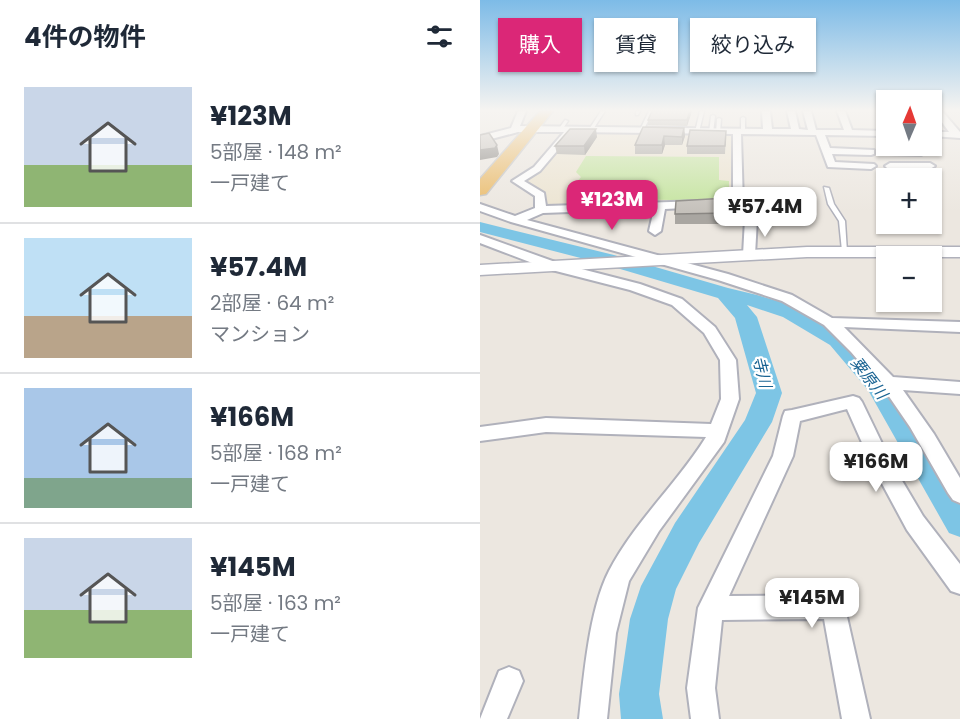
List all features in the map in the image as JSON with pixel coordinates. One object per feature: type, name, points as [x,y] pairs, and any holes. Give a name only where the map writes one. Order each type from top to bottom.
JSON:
[{"type":"highway","points":[[480,190],[511,145]]},
{"type":"street","points":[[541,210],[540,195],[517,181],[537,169],[554,145]]},
{"type":"street","points":[[515,220],[541,210],[740,202],[736,145]]},
{"type":"street","points":[[823,145],[831,165],[871,166]]},
{"type":"street","points":[[826,151],[871,152]]},
{"type":"street","points":[[890,166],[930,166],[924,156]]},
{"type":"street","points":[[655,231],[660,205]]},
{"type":"street","points":[[480,207],[515,220],[663,260],[787,298],[829,322],[862,351],[890,383],[926,439],[947,479],[960,495]]},
{"type":"street","points":[[749,255],[751,219]]},
{"type":"street","points":[[480,239],[678,302],[710,330],[728,360],[730,399],[714,442],[651,524],[618,578],[603,633],[593,719]]},
{"type":"street","points":[[480,270],[845,251],[960,252]]},
{"type":"street","points":[[829,322],[960,327]]},
{"type":"street","points":[[890,383],[960,388]]},
{"type":"street","points":[[705,719],[701,688],[711,608],[783,456],[792,416],[853,402],[882,465],[915,523],[960,583]]},
{"type":"street","points":[[480,434],[546,424],[718,431]]},
{"type":"street","points":[[711,608],[834,607],[856,719]]},
{"type":"street","points":[[493,719],[509,681]]},
{"type":"lane","points":[[826,188],[831,204],[842,221],[845,251]]},
{"type":"shaded area","points":[[567,145],[734,145],[735,200],[548,205],[544,194],[525,182],[525,179],[554,151]]},
{"type":"green space","points":[[586,156],[719,157],[719,180],[729,181],[729,196],[718,201],[577,198],[568,193],[581,177],[576,172]]},
{"type":"building","points":[[480,145],[497,145],[495,148],[480,150]]},
{"type":"building","points":[[556,145],[585,145],[584,146],[555,146]]},
{"type":"building","points":[[687,145],[725,145],[725,146]]},
{"type":"building","points":[[727,198],[728,213],[675,214],[676,201]]},
{"type":"waterway","name":"寺川","points":[[480,227],[607,259],[725,294]]},
{"type":"waterway","name":"寺川","points":[[642,719],[639,694],[649,619],[659,586],[687,533],[758,422],[769,393],[746,317],[725,294]]},
{"type":"waterway","name":"粟原川","points":[[725,294],[791,312],[838,340],[878,385],[960,523]]}]
